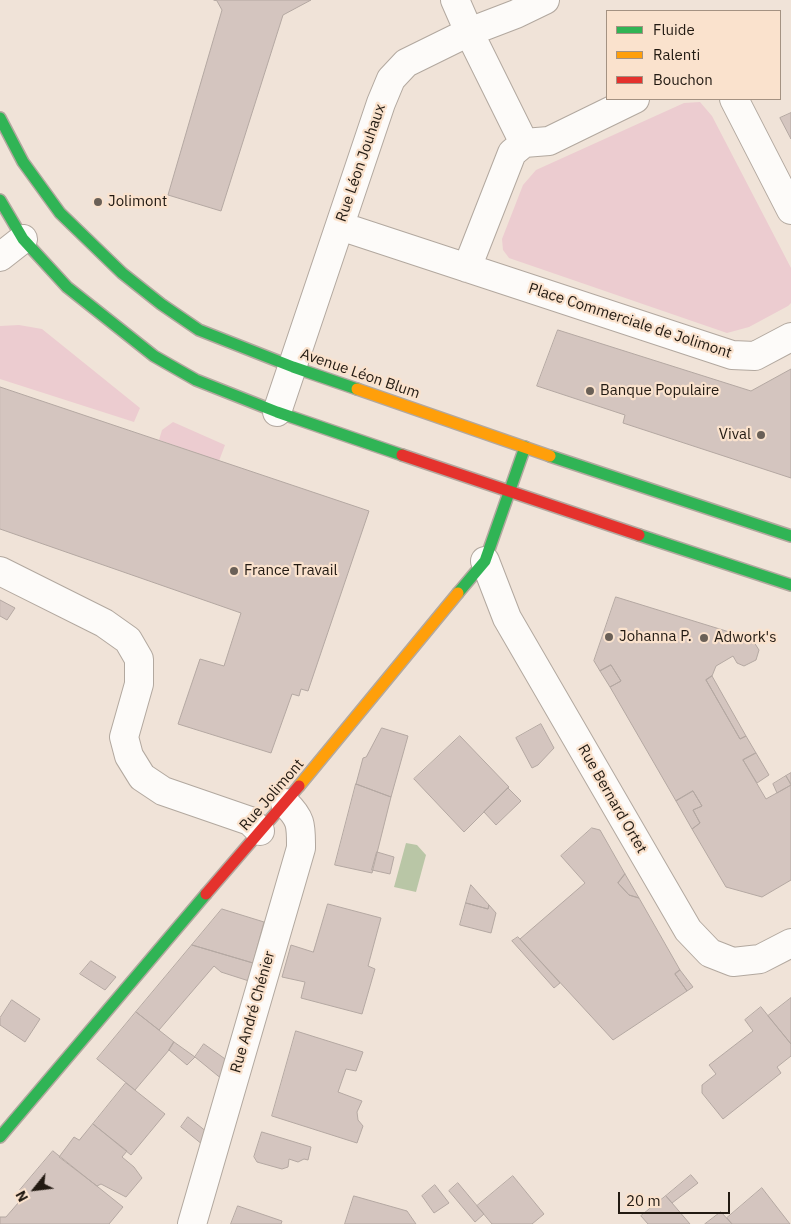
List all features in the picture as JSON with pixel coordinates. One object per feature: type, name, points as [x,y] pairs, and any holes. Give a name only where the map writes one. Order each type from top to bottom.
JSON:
[{"type":"main road","name":"Avenue Léon Blum","points":[[0,118],[23,162],[60,213],[122,273],[161,304],[199,330],[293,367],[791,536]]},
{"type":"main road","points":[[0,200],[23,239],[67,287],[154,356],[196,380],[277,412],[791,585]]},
{"type":"main road","name":"Rue Jolimont","points":[[0,1137],[285,803],[485,561],[525,447]]},
{"type":"street","points":[[455,0],[468,32],[524,143]]},
{"type":"street","name":"Rue Léon Jouhaux","points":[[277,412],[381,103],[391,79],[406,63],[468,32],[516,14],[545,0]]},
{"type":"street","points":[[467,268],[512,153],[524,143],[548,141],[633,100]]},
{"type":"street","points":[[735,100],[791,210]]},
{"type":"street","name":"Place Commerciale de Jolimont","points":[[340,226],[732,355],[755,356],[791,337]]},
{"type":"street","points":[[0,257],[23,239]]},
{"type":"street","name":"Rue Bernard Ortet","points":[[485,561],[507,618],[688,930],[710,953],[733,962],[760,960],[791,943]]},
{"type":"street","points":[[0,571],[104,623],[128,640],[139,659],[139,684],[124,737],[128,756],[142,777],[163,791],[250,821],[260,831]]},
{"type":"street","name":"Rue André Chénier","points":[[192,1224],[301,848],[301,826],[296,814],[285,803]]},
{"type":"shaded area","points":[[700,102],[712,116],[791,268],[791,303],[788,306],[749,327],[727,333],[509,258],[503,250],[502,239],[523,185],[536,170],[684,103]]},
{"type":"shaded area","points":[[19,325],[42,329],[140,408],[134,422],[0,379],[0,326]]},
{"type":"shaded area","points":[[173,422],[225,445],[219,461],[159,440],[162,430]]},
{"type":"shaded area","points":[[406,843],[417,845],[426,855],[416,892],[394,887]]},
{"type":"building","points":[[214,0],[311,0],[283,15],[221,211],[168,195],[222,10],[217,1]]},
{"type":"building","points":[[791,113],[791,139],[780,118]]},
{"type":"building","points":[[558,330],[751,391],[791,369],[791,478],[623,423],[625,415],[537,386]]},
{"type":"building","name":"France Travail","points":[[0,387],[369,511],[308,691],[301,689],[299,696],[292,694],[271,753],[178,724],[200,659],[224,666],[241,613],[0,529]]},
{"type":"building","points":[[616,597],[752,639],[759,650],[756,660],[744,666],[737,663],[733,656],[716,666],[712,676],[706,680],[740,739],[746,736],[756,753],[743,760],[766,799],[791,785],[791,880],[762,897],[726,887],[692,829],[700,823],[693,810],[702,806],[693,791],[676,801],[610,687],[621,681],[611,665],[600,671],[594,661]]},
{"type":"building","points":[[0,600],[15,608],[7,620],[0,616]]},
{"type":"building","points":[[611,665],[621,681],[610,687],[600,671]]},
{"type":"building","points":[[712,676],[746,736],[740,739],[706,680]]},
{"type":"building","points":[[541,724],[554,748],[538,765],[532,768],[516,738]]},
{"type":"building","points":[[382,728],[408,736],[391,797],[356,784],[363,758],[366,757]]},
{"type":"building","points":[[460,736],[509,787],[464,832],[414,779]]},
{"type":"building","points":[[756,753],[769,775],[757,783],[743,760]]},
{"type":"building","points":[[791,773],[791,784],[786,776]]},
{"type":"building","points":[[786,776],[791,785],[777,793],[773,784]]},
{"type":"building","points":[[356,784],[391,797],[372,873],[335,865]]},
{"type":"building","points":[[508,788],[521,801],[496,825],[484,812]]},
{"type":"building","points":[[693,791],[702,806],[693,810],[700,823],[692,829],[676,801]]},
{"type":"building","points":[[592,828],[600,830],[625,874],[618,883],[629,895],[639,898],[680,970],[675,974],[687,991],[613,1040],[520,939],[585,883],[561,856]]},
{"type":"building","points":[[377,852],[394,857],[390,874],[372,870]]},
{"type":"building","points":[[625,874],[639,898],[629,895],[618,883]]},
{"type":"building","points":[[471,885],[489,905],[488,909],[466,903]]},
{"type":"building","points":[[466,903],[488,909],[489,905],[496,913],[491,933],[460,925]]},
{"type":"building","points":[[328,904],[381,918],[368,966],[375,969],[362,1014],[301,998],[305,982],[282,977],[291,945],[313,952]]},
{"type":"building","points":[[222,909],[264,922],[253,963],[192,945]]},
{"type":"building","points":[[518,937],[560,983],[554,988],[512,941]]},
{"type":"building","points":[[192,945],[253,963],[249,981],[221,972],[214,966],[159,1030],[136,1012]]},
{"type":"building","points":[[91,961],[116,977],[105,990],[80,974]]},
{"type":"building","points":[[680,970],[693,987],[687,991],[675,974]]},
{"type":"building","points":[[791,998],[791,1044],[768,1016]]},
{"type":"building","points":[[12,1000],[40,1019],[25,1042],[0,1025],[0,1018]]},
{"type":"building","points":[[761,1007],[791,1044],[791,1056],[777,1067],[781,1073],[723,1119],[702,1093],[702,1085],[716,1074],[709,1065],[753,1031],[745,1020]]},
{"type":"building","points":[[136,1012],[174,1042],[135,1090],[97,1059]]},
{"type":"building","points":[[296,1031],[363,1052],[356,1071],[346,1069],[338,1092],[362,1101],[357,1112],[358,1120],[363,1126],[357,1143],[272,1116]]},
{"type":"building","points":[[174,1042],[195,1057],[187,1065],[169,1050]]},
{"type":"building","points":[[204,1044],[228,1061],[223,1080],[195,1057]]},
{"type":"building","points":[[126,1083],[165,1114],[131,1155],[93,1124]]},
{"type":"building","points":[[188,1117],[207,1132],[203,1145],[181,1127]]},
{"type":"building","points":[[93,1124],[127,1151],[122,1157],[134,1167],[142,1178],[126,1197],[101,1184],[97,1186],[59,1157],[74,1137],[79,1140]]},
{"type":"building","points":[[262,1132],[311,1147],[308,1160],[304,1159],[298,1162],[289,1159],[288,1167],[282,1169],[257,1162],[254,1157]]},
{"type":"building","points":[[53,1151],[123,1207],[109,1224],[0,1224],[0,1217],[6,1217],[25,1195],[20,1190]]},
{"type":"building","points":[[691,1175],[698,1183],[672,1203],[666,1196]]},
{"type":"building","points":[[513,1176],[544,1214],[532,1224],[492,1224],[477,1206]]},
{"type":"building","points":[[458,1183],[484,1214],[475,1222],[449,1191]]},
{"type":"building","points":[[435,1185],[449,1203],[434,1213],[422,1196]]},
{"type":"building","points":[[762,1188],[790,1224],[732,1224],[727,1218]]},
{"type":"building","points":[[354,1196],[407,1211],[416,1224],[345,1224]]},
{"type":"building","points":[[666,1196],[690,1224],[648,1224],[641,1216]]},
{"type":"building","points":[[238,1206],[282,1221],[281,1224],[231,1224]]},
{"type":"building","points":[[721,1212],[732,1224],[705,1224]]},
{"type":"traffic: fast","points":[[0,118],[23,162],[60,213],[122,273],[161,304],[199,330],[293,367],[357,389]]},
{"type":"traffic: fast","points":[[0,200],[23,239],[67,287],[154,356],[196,380],[277,412],[402,455]]},
{"type":"traffic: fast","points":[[458,593],[485,561],[525,447]]},
{"type":"traffic: fast","points":[[550,456],[791,536]]},
{"type":"traffic: fast","points":[[639,535],[791,585]]},
{"type":"traffic: fast","points":[[0,1137],[206,894]]},
{"type":"traffic: slow","points":[[357,389],[550,456]]},
{"type":"traffic: slow","points":[[299,786],[458,593]]},
{"type":"traffic: jam","points":[[402,455],[639,535]]},
{"type":"traffic: jam","points":[[206,894],[299,786]]},
{"type":"place","name":"Jolimont","points":[[98,202]]},
{"type":"place","name":"Banque Populaire","points":[[590,391]]},
{"type":"place","name":"Vival","points":[[761,435]]},
{"type":"place","name":"France Travail","points":[[234,571]]},
{"type":"place","name":"Johanna P.","points":[[609,637]]},
{"type":"place","name":"Adwork's","points":[[704,638]]}]
